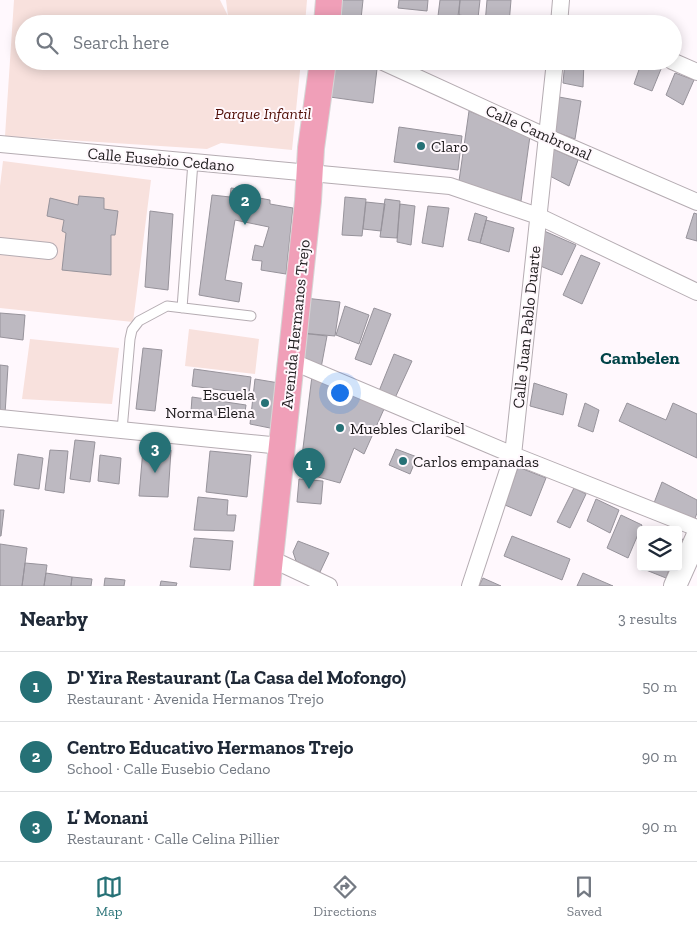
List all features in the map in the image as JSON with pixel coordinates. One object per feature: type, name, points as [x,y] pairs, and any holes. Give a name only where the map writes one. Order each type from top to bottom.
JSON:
[{"type":"main road","points":[[328,15],[329,0]]},
{"type":"main road","name":"Avenida Hermanos Trejo","points":[[269,574],[281,446],[316,173],[322,70]]},
{"type":"main road","points":[[675,586],[697,537]]},
{"type":"street","points":[[560,15],[561,0]]},
{"type":"street","points":[[682,65],[697,72]]},
{"type":"street","name":"Calle Cambronal","points":[[401,70],[547,137],[697,202]]},
{"type":"street","name":"Calle Juan Pablo Duarte","points":[[470,586],[513,455],[554,70]]},
{"type":"street","name":"Calle Eusebio Cedano","points":[[0,144],[450,186],[538,216],[697,292]]},
{"type":"street","points":[[0,246],[49,251]]},
{"type":"street","points":[[291,361],[513,455],[697,528]]},
{"type":"street","points":[[0,418],[281,446]]},
{"type":"street","points":[[269,574],[280,563],[329,586]]},
{"type":"lane","points":[[182,308],[193,162]]},
{"type":"lane","points":[[122,430],[132,330],[139,321],[167,306],[251,316]]},
{"type":"green space","name":"Parque Infantil","points":[[14,0],[220,0],[228,15],[15,15],[15,70],[300,70],[292,150],[221,143],[207,149],[5,136]]},
{"type":"green space","points":[[226,0],[307,0],[306,15],[228,15]]},
{"type":"green space","points":[[3,161],[151,180],[133,322],[0,308],[0,186]]},
{"type":"green space","points":[[189,329],[259,339],[255,374],[185,366]]},
{"type":"green space","points":[[30,339],[119,348],[112,404],[22,399]]},
{"type":"building","points":[[335,0],[363,0],[361,15],[334,14]]},
{"type":"building","points":[[399,0],[428,0],[427,11],[398,8]]},
{"type":"building","points":[[440,0],[460,0],[458,15],[438,15]]},
{"type":"building","points":[[460,0],[480,0],[478,15],[459,15]]},
{"type":"building","points":[[487,0],[511,0],[510,15],[486,15]]},
{"type":"building","points":[[335,70],[377,70],[373,103],[330,97]]},
{"type":"building","points":[[564,70],[584,70],[583,87],[563,83]]},
{"type":"building","points":[[639,70],[661,70],[652,91],[634,84]]},
{"type":"building","points":[[675,73],[694,80],[683,105],[666,95]]},
{"type":"building","points":[[559,97],[581,101],[575,139],[553,131]]},
{"type":"building","points":[[469,111],[530,136],[521,201],[459,181]]},
{"type":"building","points":[[399,127],[462,136],[458,170],[394,162]]},
{"type":"building","points":[[551,148],[578,160],[569,186],[546,174]]},
{"type":"building","points":[[231,188],[254,191],[254,197],[270,200],[270,204],[293,208],[286,274],[261,270],[262,261],[252,260],[255,245],[263,247],[269,227],[235,220],[225,280],[242,283],[239,302],[199,295],[212,195],[230,197]]},
{"type":"building","points":[[79,196],[104,198],[104,209],[118,211],[115,235],[111,235],[111,275],[62,270],[66,233],[62,231],[64,220],[47,216],[50,198],[78,205]]},
{"type":"building","points":[[345,197],[366,199],[362,236],[342,235]]},
{"type":"building","points":[[385,199],[400,201],[397,238],[380,237]]},
{"type":"building","points":[[366,202],[385,204],[381,231],[363,229]]},
{"type":"building","points":[[400,204],[415,206],[411,245],[397,242]]},
{"type":"building","points":[[428,206],[449,208],[443,247],[422,243]]},
{"type":"building","points":[[150,211],[173,214],[168,290],[145,287]]},
{"type":"building","points":[[475,213],[487,217],[480,243],[468,240]]},
{"type":"building","points":[[694,213],[697,214],[697,241],[686,238]]},
{"type":"building","points":[[486,220],[514,228],[509,252],[480,243]]},
{"type":"building","points":[[542,230],[576,245],[562,275],[538,265]]},
{"type":"building","points":[[581,255],[600,263],[582,304],[563,295]]},
{"type":"building","points":[[305,298],[340,302],[335,336],[301,333]]},
{"type":"building","points":[[345,306],[369,315],[359,344],[336,335]]},
{"type":"building","points":[[374,308],[391,314],[371,365],[355,359]]},
{"type":"building","points":[[0,313],[25,315],[23,340],[0,337]]},
{"type":"building","points":[[301,333],[327,336],[321,368],[303,360]]},
{"type":"building","points":[[143,348],[162,350],[155,411],[136,409]]},
{"type":"building","points":[[394,354],[412,361],[395,398],[379,391]]},
{"type":"building","points":[[0,365],[8,366],[5,414],[0,413]]},
{"type":"building","points":[[194,369],[251,377],[249,394],[192,386]]},
{"type":"building","name":"Muebles Claribel","points":[[312,376],[384,409],[364,454],[354,448],[340,483],[300,472]]},
{"type":"building","name":"Escuela Norma Elena","points":[[255,379],[279,383],[275,429],[250,424]]},
{"type":"building","points":[[534,383],[567,394],[563,415],[530,406]]},
{"type":"building","points":[[192,397],[246,405],[244,419],[191,412]]},
{"type":"building","points":[[585,403],[599,410],[593,432],[578,426]]},
{"type":"building","points":[[627,403],[666,420],[673,403],[697,414],[697,458],[619,421]]},
{"type":"building","points":[[75,440],[95,442],[90,482],[70,479]]},
{"type":"building","points":[[143,449],[171,450],[168,497],[139,496]]},
{"type":"building","name":"Carlos empanadas","points":[[396,449],[417,457],[410,474],[389,465]]},
{"type":"building","points":[[50,450],[68,451],[64,493],[45,490]]},
{"type":"building","points":[[210,451],[251,455],[247,497],[206,492]]},
{"type":"building","points":[[18,454],[43,458],[39,489],[14,485]]},
{"type":"building","points":[[100,455],[121,458],[119,484],[98,481]]},
{"type":"building","points":[[518,467],[546,478],[531,516],[505,505]]},
{"type":"building","points":[[299,479],[323,481],[321,504],[297,502]]},
{"type":"building","points":[[662,482],[697,500],[697,513],[694,521],[654,503]]},
{"type":"building","points":[[574,488],[586,494],[570,528],[557,522]]},
{"type":"building","points":[[198,497],[228,500],[227,515],[236,515],[234,531],[194,530]]},
{"type":"building","points":[[596,499],[619,510],[610,533],[587,521]]},
{"type":"building","points":[[0,510],[4,510],[1,536],[0,536]]},
{"type":"building","points":[[621,515],[642,525],[637,526],[637,537],[628,558],[607,548]]},
{"type":"building","points":[[512,536],[570,559],[562,580],[504,556]]},
{"type":"building","points":[[194,538],[233,541],[230,570],[190,567]]},
{"type":"building","points":[[298,541],[329,553],[320,572],[296,561],[293,552]]},
{"type":"building","points":[[0,544],[27,548],[22,586],[0,586]]},
{"type":"building","points":[[25,563],[47,565],[44,586],[22,586]]},
{"type":"building","points":[[648,571],[669,571],[666,578]]},
{"type":"building","points":[[46,573],[72,577],[71,586],[44,586]]},
{"type":"building","points":[[583,573],[613,586],[577,586]]},
{"type":"building","points":[[72,577],[92,579],[91,586],[71,586]]},
{"type":"building","points":[[105,578],[125,580],[124,586],[104,586]]},
{"type":"building","points":[[483,578],[501,586],[479,586]]},
{"type":"building","points":[[161,581],[177,583],[176,586],[160,586]]},
{"type":"place","name":"Claro","points":[[421,146]]},
{"type":"place","name":"Centro Educativo Hermanos Trejo","points":[[245,225]]},
{"type":"place","name":"Escuela Norma Elena","points":[[265,403]]},
{"type":"place","name":"Muebles Claribel","points":[[340,428]]},
{"type":"place","name":"Carlos empanadas","points":[[403,461]]},
{"type":"place","name":"L’ Monani","points":[[155,473]]},
{"type":"place","name":"D' Yira Restaurant (La Casa del Mofongo)","points":[[309,489]]},
{"type":"district","name":"Cambelen","points":[[640,358]]}]
